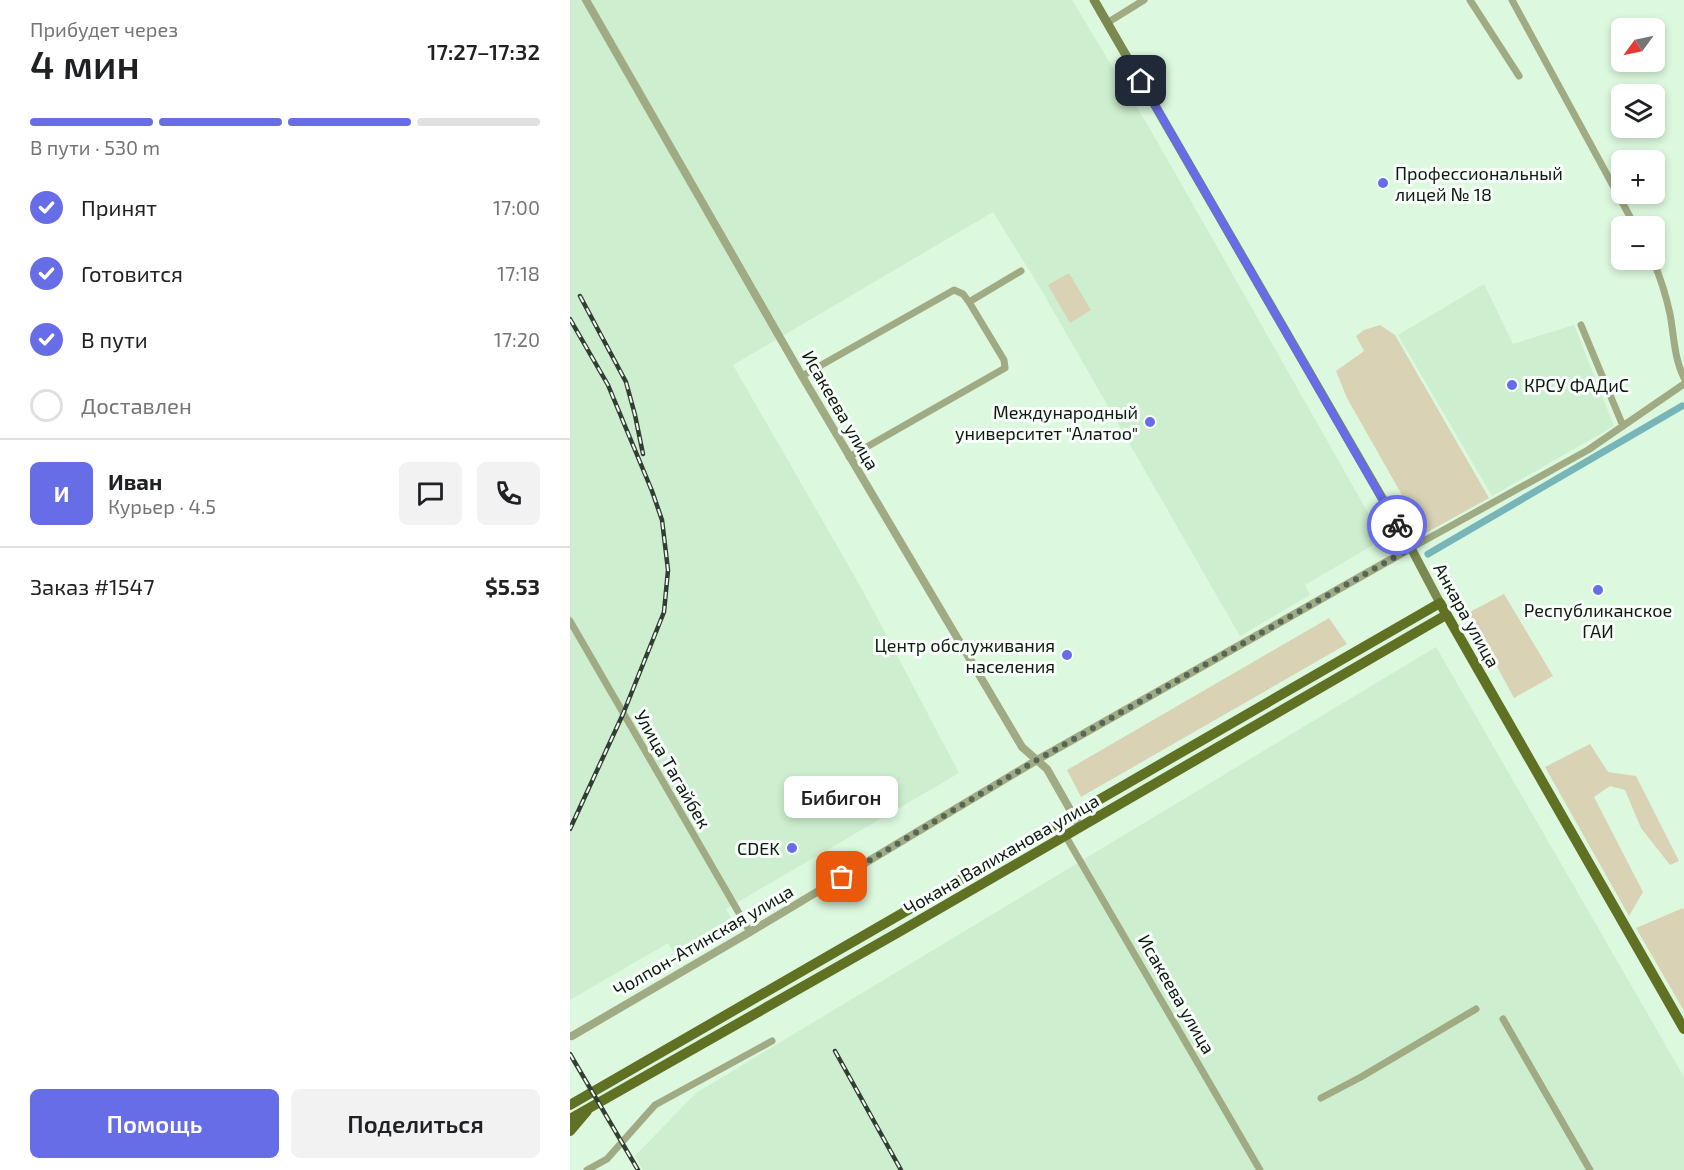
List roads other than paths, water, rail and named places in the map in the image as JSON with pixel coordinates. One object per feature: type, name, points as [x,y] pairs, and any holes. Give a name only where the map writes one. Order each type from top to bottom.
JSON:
[{"type":"main road","name":"Анкара улица","points":[[1094,0],[1411,548],[1446,615],[1684,1029]]},
{"type":"main road","name":"Чокана Валиханова улица","points":[[570,1119],[588,1102],[892,919],[1440,603]]},
{"type":"main road","name":"Чокана Валиханова улица","points":[[570,1105],[588,1102],[899,932],[1446,615]]},
{"type":"main road","points":[[1230,724],[1236,735]]},
{"type":"main road","points":[[892,919],[899,932]]},
{"type":"main road","points":[[570,1100],[588,1102],[570,1131]]},
{"type":"street","name":"Исакеева улица","points":[[586,0],[849,457],[1022,747],[1049,772],[1080,827]]},
{"type":"street","points":[[1107,23],[1144,0]]},
{"type":"street","points":[[1470,0],[1519,76]]},
{"type":"street","points":[[1512,0],[1630,216]]},
{"type":"street","points":[[1657,270],[1670,315],[1678,367],[1684,378]]},
{"type":"street","points":[[969,302],[1021,271]]},
{"type":"street","points":[[802,376],[954,290],[963,294],[969,302],[1004,360],[1005,368],[849,457]]},
{"type":"street","points":[[1581,325],[1623,426]]},
{"type":"street","points":[[1411,548],[1588,450],[1684,384]]},
{"type":"street","name":"Чолпон-Атинская улица","points":[[571,1035],[823,889],[1037,760],[1411,548]]},
{"type":"street","name":"Улица Тагайбек","points":[[570,621],[750,932]]},
{"type":"street","name":"Исакеева улица","points":[[1058,823],[1260,1170]]},
{"type":"street","points":[[1321,1098],[1476,1009]]},
{"type":"street","points":[[1503,1019],[1590,1170]]},
{"type":"street","points":[[587,1170],[607,1159],[656,1105],[772,1041]]},
{"type":"waterway","points":[[1428,554],[1682,406]]},
{"type":"railway","points":[[580,296],[626,382],[643,454]]},
{"type":"railway","points":[[570,319],[608,385],[652,491],[662,520],[668,570],[664,612],[623,714],[570,829]]},
{"type":"railway","points":[[835,1051],[901,1170]]},
{"type":"railway","points":[[570,1054],[638,1170]]},
{"type":"place","name":"Профессиональный лицей № 18","points":[[1383,183]]},
{"type":"place","name":"КРСУ ФАДиС","points":[[1512,385]]},
{"type":"place","name":"Международный университет \"Алатоо\"","points":[[1150,422]]},
{"type":"place","name":"Республиканское ГАИ","points":[[1598,590]]},
{"type":"place","name":"Центр обслуживания населения","points":[[1067,655]]},
{"type":"place","name":"CDEK","points":[[792,848]]},
{"type":"place","name":"Бибигон","points":[[842,877]]}]
